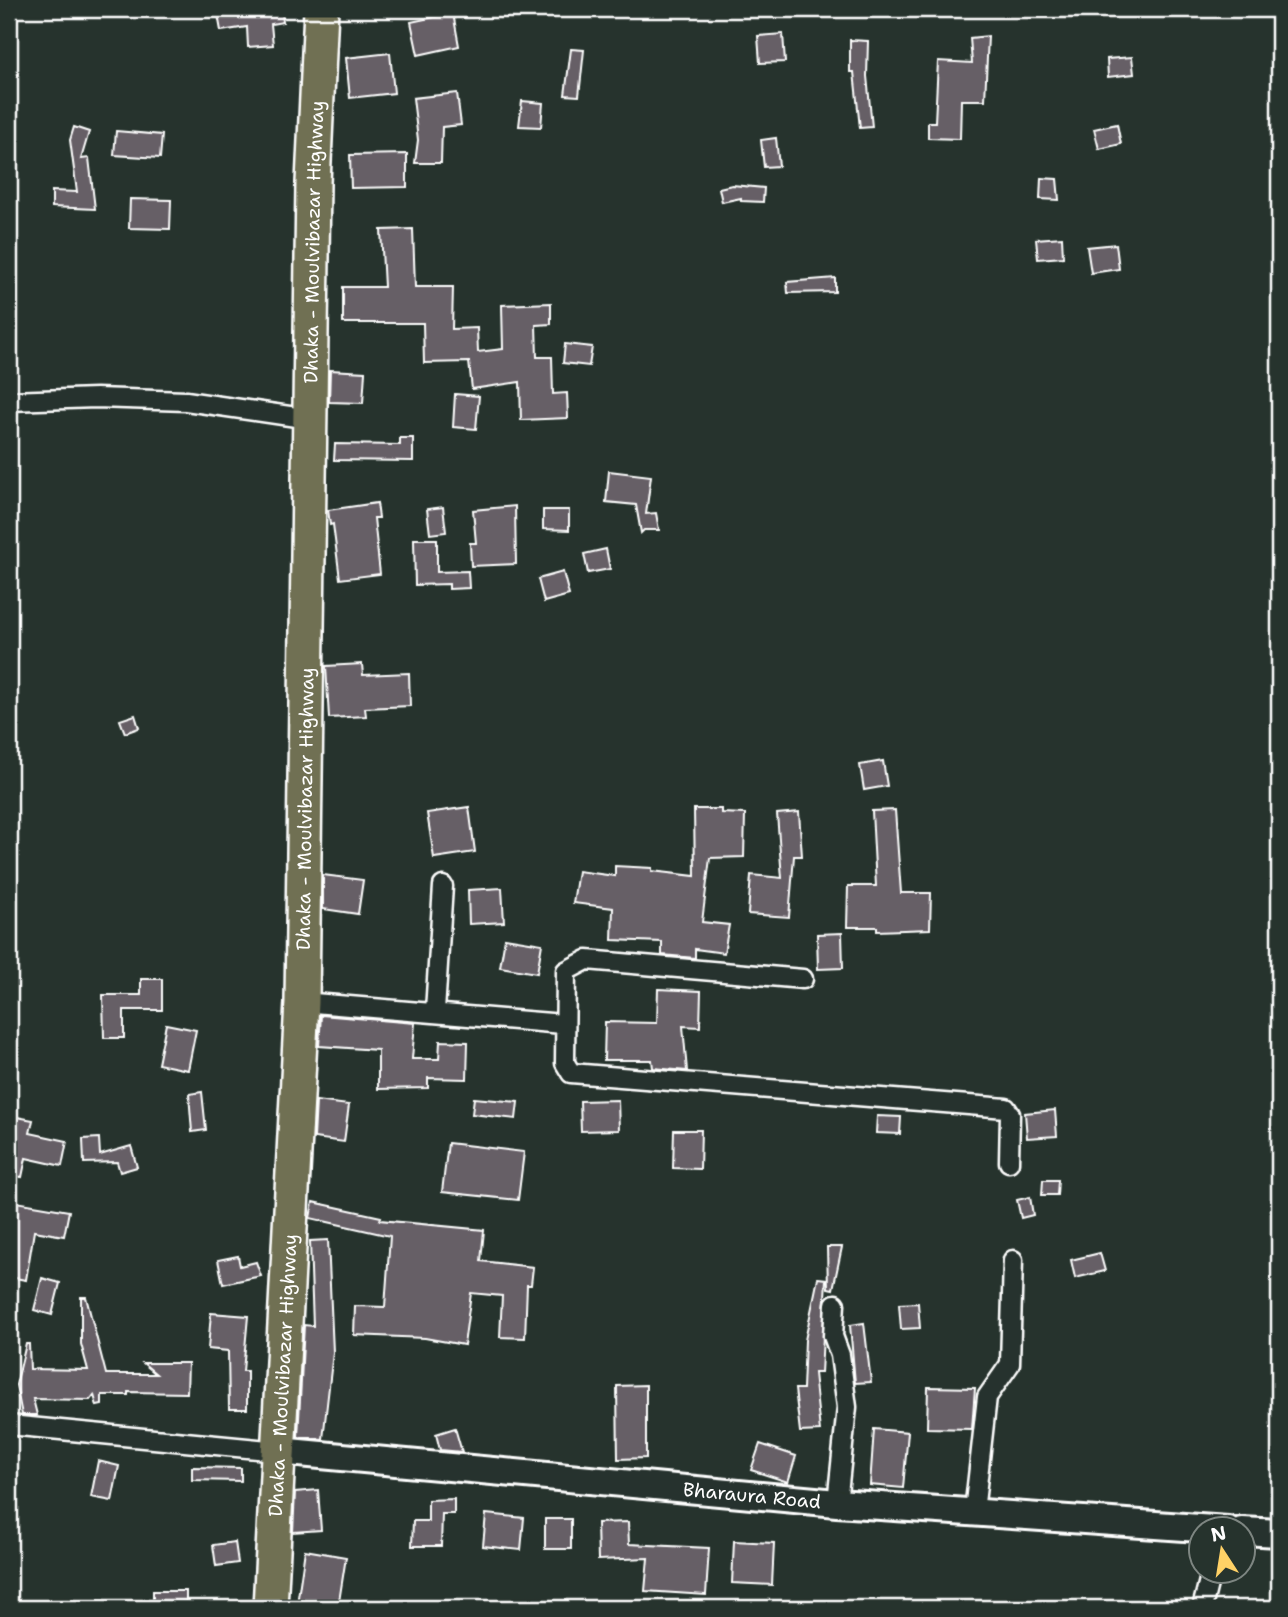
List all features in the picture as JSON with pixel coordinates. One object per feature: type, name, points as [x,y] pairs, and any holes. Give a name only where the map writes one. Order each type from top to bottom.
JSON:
[{"type":"highway","name":"Dhaka - Moulvibazar Highway","points":[[270,1608],[302,1002],[313,183],[321,9]]},
{"type":"main road","name":"Bharaura Road","points":[[278,1451],[837,1503],[1186,1527]]},
{"type":"main road","points":[[1256,1532],[1279,1533]]},
{"type":"street","points":[[9,401],[96,398],[186,401],[310,419]]},
{"type":"street","points":[[435,1011],[443,886]]},
{"type":"street","points":[[803,979],[587,960],[566,971],[563,1024],[565,1063],[571,1073],[1006,1108],[1010,1114],[1009,1162]]},
{"type":"street","points":[[302,1002],[435,1011],[563,1024]]},
{"type":"street","points":[[974,1512],[987,1397],[1010,1364],[1013,1260]]},
{"type":"street","points":[[835,1304],[833,1336],[840,1355],[846,1407],[837,1503]]},
{"type":"street","points":[[9,1425],[278,1451]]},
{"type":"street","points":[[1202,1608],[1208,1586]]},
{"type":"building","points":[[217,9],[230,9],[231,16],[282,12],[283,22],[271,24],[273,45],[248,47],[247,27],[221,31]]},
{"type":"building","points":[[453,13],[459,46],[418,55],[411,22]]},
{"type":"building","points":[[783,34],[785,62],[760,63],[758,36]]},
{"type":"building","points":[[988,36],[985,100],[961,100],[960,139],[928,138],[928,122],[935,122],[938,61],[972,63],[970,38]]},
{"type":"building","points":[[850,40],[868,41],[867,76],[872,127],[860,128],[854,72],[850,72]]},
{"type":"building","points":[[571,49],[584,50],[579,96],[565,95]]},
{"type":"building","points":[[390,53],[394,93],[350,98],[346,58]]},
{"type":"building","points":[[1132,57],[1134,74],[1108,77],[1107,59]]},
{"type":"building","points":[[457,93],[461,125],[442,127],[441,163],[415,163],[418,140],[413,98]]},
{"type":"building","points":[[522,101],[543,103],[541,127],[519,126]]},
{"type":"building","points":[[1117,124],[1121,144],[1099,149],[1094,129]]},
{"type":"building","points":[[74,127],[89,132],[81,159],[89,158],[95,209],[52,207],[52,191],[77,192],[70,140]]},
{"type":"building","points":[[116,131],[162,135],[160,158],[114,155]]},
{"type":"building","points":[[776,138],[779,166],[764,167],[761,140]]},
{"type":"building","points":[[407,154],[407,187],[351,188],[350,155]]},
{"type":"building","points":[[1041,178],[1057,179],[1059,200],[1040,199]]},
{"type":"building","points":[[732,185],[764,188],[763,202],[741,201],[741,198],[722,202],[719,188]]},
{"type":"building","points":[[130,199],[171,200],[170,229],[129,228]]},
{"type":"building","points":[[413,229],[415,287],[453,287],[452,329],[477,328],[478,352],[503,349],[502,305],[551,303],[551,324],[536,325],[537,357],[552,357],[553,394],[567,393],[568,418],[521,420],[520,382],[472,389],[469,362],[424,363],[423,323],[343,323],[343,287],[384,287],[381,230]]},
{"type":"building","points":[[1062,237],[1063,257],[1038,259],[1036,239]]},
{"type":"building","points":[[1116,244],[1119,269],[1091,273],[1087,247]]},
{"type":"building","points":[[835,278],[835,292],[788,293],[787,282]]},
{"type":"building","points":[[565,344],[592,347],[589,366],[563,363]]},
{"type":"building","points":[[330,370],[365,372],[363,403],[329,402]]},
{"type":"building","points":[[455,394],[479,396],[476,429],[453,427]]},
{"type":"building","points":[[400,438],[413,438],[413,461],[334,460],[335,444],[400,445]]},
{"type":"building","points":[[609,471],[651,476],[646,514],[656,513],[659,530],[644,530],[641,533],[636,505],[606,502]]},
{"type":"building","points":[[377,503],[379,518],[374,518],[380,574],[340,579],[333,524],[330,525],[328,510]]},
{"type":"building","points":[[515,506],[516,564],[471,566],[470,543],[476,543],[473,510]]},
{"type":"building","points":[[443,507],[446,532],[430,534],[427,509]]},
{"type":"building","points":[[543,510],[569,510],[569,530],[543,529]]},
{"type":"building","points":[[414,539],[437,539],[437,572],[468,571],[469,588],[449,589],[449,584],[415,585]]},
{"type":"building","points":[[606,549],[610,569],[588,573],[584,554]]},
{"type":"building","points":[[563,572],[569,595],[544,602],[538,579]]},
{"type":"building","points":[[362,664],[363,675],[409,673],[410,706],[365,708],[366,716],[329,718],[326,666]]},
{"type":"building","points":[[135,715],[139,728],[125,733],[120,720]]},
{"type":"building","points":[[883,761],[887,786],[864,790],[860,765]]},
{"type":"building","points":[[469,807],[475,852],[434,858],[427,813]]},
{"type":"building","points":[[694,809],[721,809],[721,813],[745,814],[744,857],[710,858],[702,922],[729,925],[724,953],[695,949],[695,958],[662,955],[662,942],[612,940],[613,908],[573,903],[578,871],[615,876],[615,866],[652,868],[652,871],[695,876]]},
{"type":"building","points":[[895,810],[901,893],[931,893],[930,929],[877,931],[877,927],[847,927],[848,886],[876,886],[872,811]]},
{"type":"building","points":[[799,812],[802,856],[794,856],[789,917],[748,914],[751,875],[782,878],[777,814]]},
{"type":"building","points":[[323,875],[363,880],[358,914],[323,909]]},
{"type":"building","points":[[502,888],[504,922],[469,924],[468,890]]},
{"type":"building","points":[[842,933],[843,968],[818,969],[817,934]]},
{"type":"building","points":[[505,938],[542,944],[537,973],[500,967]]},
{"type":"building","points":[[141,979],[162,979],[162,1010],[124,1010],[124,1038],[104,1038],[103,995],[141,995]]},
{"type":"building","points":[[658,989],[701,991],[700,1027],[683,1026],[687,1071],[653,1068],[652,1060],[604,1060],[605,1022],[657,1023]]},
{"type":"building","points":[[321,1015],[415,1023],[412,1059],[439,1059],[440,1041],[468,1042],[467,1079],[428,1078],[428,1088],[378,1089],[378,1050],[319,1046]]},
{"type":"building","points":[[166,1024],[196,1030],[188,1070],[158,1064]]},
{"type":"building","points":[[202,1092],[206,1130],[192,1132],[189,1094]]},
{"type":"building","points":[[474,1098],[518,1102],[516,1119],[472,1114]]},
{"type":"building","points":[[618,1100],[619,1130],[581,1131],[580,1101]]},
{"type":"building","points":[[316,1101],[349,1105],[344,1142],[314,1138]]},
{"type":"building","points":[[1055,1110],[1057,1136],[1027,1138],[1025,1113]]},
{"type":"building","points":[[877,1116],[901,1117],[900,1134],[876,1133]]},
{"type":"building","points":[[17,1117],[33,1120],[30,1133],[67,1141],[62,1166],[26,1158],[22,1177],[9,1175]]},
{"type":"building","points":[[674,1130],[701,1130],[700,1169],[673,1168]]},
{"type":"building","points":[[99,1138],[100,1155],[131,1146],[137,1167],[120,1172],[117,1162],[84,1163],[83,1139]]},
{"type":"building","points":[[448,1143],[524,1152],[518,1200],[442,1192]]},
{"type":"building","points":[[1043,1180],[1058,1180],[1057,1195],[1042,1195]]},
{"type":"building","points":[[1030,1197],[1033,1215],[1021,1218],[1017,1200]]},
{"type":"building","points":[[16,1202],[69,1211],[64,1236],[34,1231],[26,1280],[9,1277],[9,1241]]},
{"type":"building","points":[[313,1202],[381,1217],[380,1220],[484,1230],[481,1261],[533,1267],[531,1285],[527,1285],[525,1338],[500,1337],[502,1296],[471,1293],[464,1345],[425,1338],[354,1335],[355,1306],[385,1307],[390,1236],[310,1218]]},
{"type":"building","points":[[328,1240],[333,1352],[323,1439],[298,1437],[304,1325],[313,1326],[310,1241]]},
{"type":"building","points":[[827,1247],[842,1247],[833,1289],[828,1288]]},
{"type":"building","points":[[1100,1253],[1105,1271],[1075,1278],[1071,1260]]},
{"type":"building","points":[[238,1256],[240,1266],[256,1262],[261,1276],[223,1284],[218,1260]]},
{"type":"building","points":[[42,1278],[60,1283],[52,1315],[34,1310]]},
{"type":"building","points":[[818,1278],[826,1279],[821,1373],[814,1373],[820,1431],[800,1432],[795,1389],[803,1389],[805,1340]]},
{"type":"building","points":[[81,1297],[86,1297],[106,1374],[156,1374],[143,1363],[188,1363],[187,1393],[128,1392],[128,1395],[102,1395],[102,1405],[97,1406],[94,1395],[90,1400],[33,1399],[37,1415],[22,1415],[16,1385],[26,1344],[29,1344],[30,1369],[88,1370],[81,1344]]},
{"type":"building","points":[[918,1303],[920,1328],[901,1329],[899,1304]]},
{"type":"building","points":[[211,1313],[248,1316],[243,1371],[247,1371],[247,1409],[229,1409],[228,1351],[208,1349]]},
{"type":"building","points":[[864,1323],[871,1382],[855,1383],[850,1325]]},
{"type":"building","points":[[646,1385],[646,1458],[618,1459],[617,1386]]},
{"type":"building","points":[[928,1387],[975,1388],[972,1429],[927,1428]]},
{"type":"building","points":[[455,1428],[462,1452],[440,1450],[436,1434]]},
{"type":"building","points":[[874,1429],[908,1432],[903,1488],[870,1485]]},
{"type":"building","points":[[760,1444],[796,1456],[788,1482],[751,1470]]},
{"type":"building","points":[[98,1461],[119,1466],[112,1501],[91,1497]]},
{"type":"building","points":[[192,1467],[241,1468],[241,1481],[192,1480]]},
{"type":"building","points":[[318,1490],[321,1530],[293,1532],[295,1492]]},
{"type":"building","points":[[454,1499],[454,1514],[442,1514],[441,1546],[412,1546],[413,1521],[428,1521],[428,1500]]},
{"type":"building","points":[[486,1514],[524,1518],[521,1550],[483,1546]]},
{"type":"building","points":[[545,1519],[571,1519],[571,1549],[545,1549]]},
{"type":"building","points":[[628,1522],[629,1544],[709,1548],[706,1595],[645,1591],[648,1558],[598,1560],[597,1523]]},
{"type":"building","points":[[734,1541],[774,1543],[772,1585],[732,1583]]},
{"type":"building","points":[[235,1542],[238,1563],[216,1566],[213,1545]]},
{"type":"building","points":[[305,1550],[346,1557],[338,1608],[297,1604]]},
{"type":"building","points":[[153,1591],[186,1591],[186,1608],[153,1608]]}]
